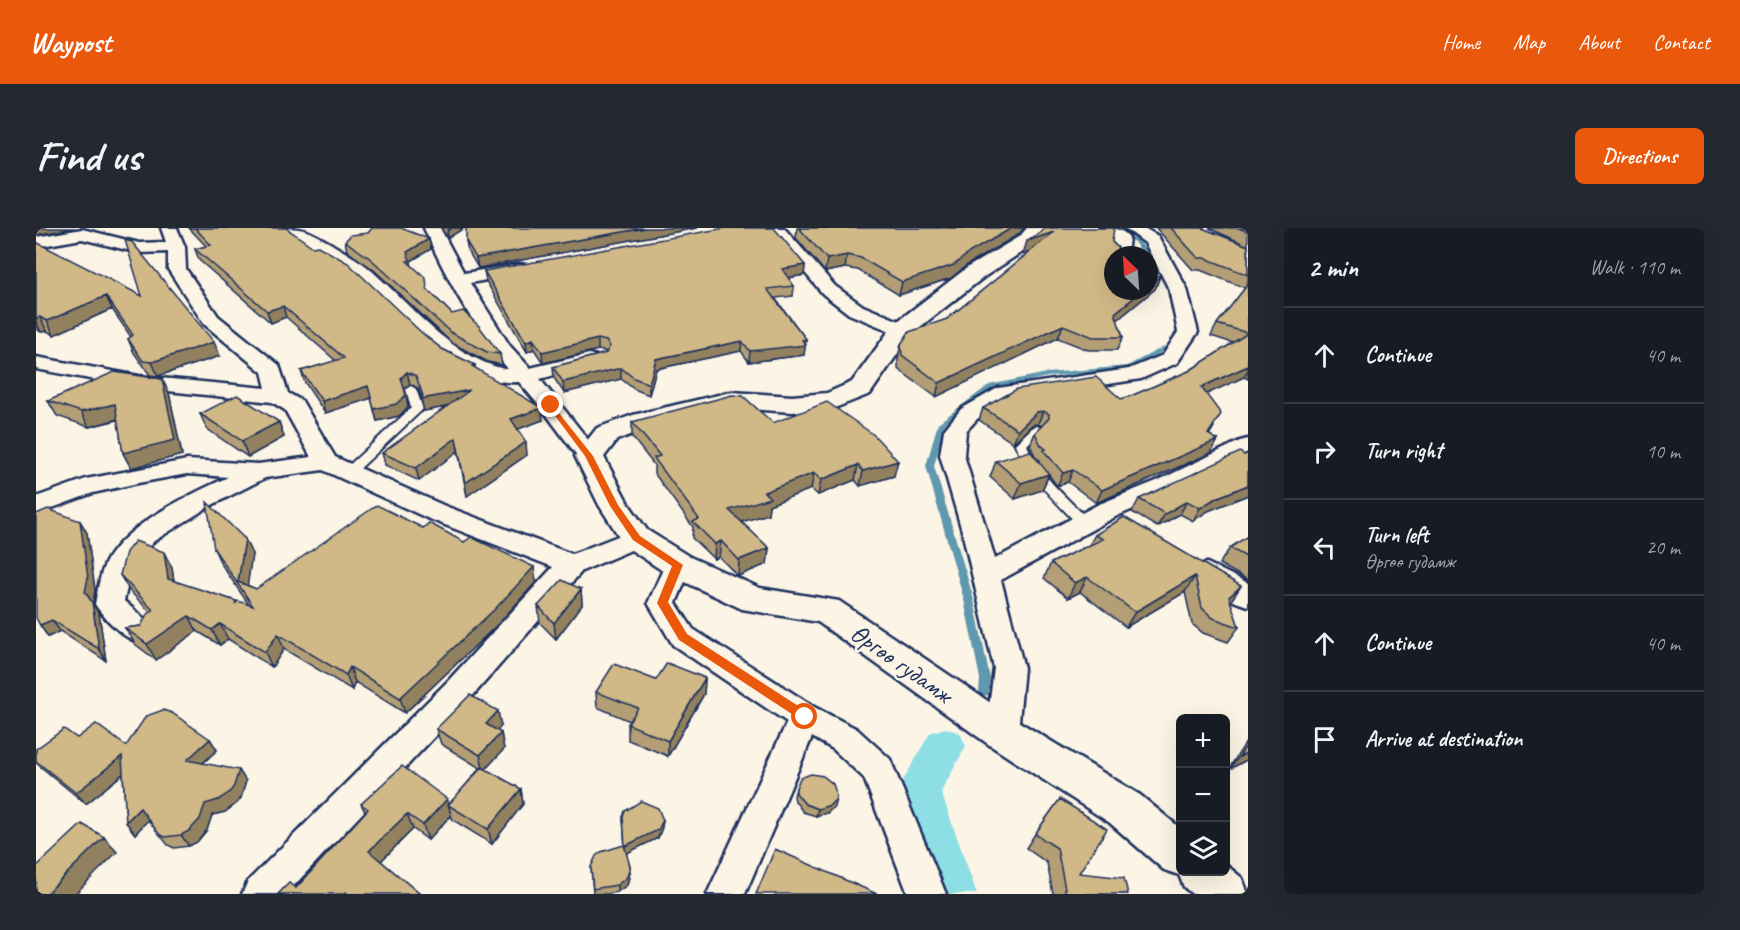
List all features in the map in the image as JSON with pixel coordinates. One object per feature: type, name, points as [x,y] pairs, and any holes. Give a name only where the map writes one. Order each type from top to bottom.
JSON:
[{"type":"street","points":[[291,228],[363,273],[388,300],[431,338],[470,364],[502,375],[525,375],[599,358]]},
{"type":"street","points":[[775,228],[829,290],[856,310],[902,329]]},
{"type":"street","points":[[438,230],[459,279],[502,349],[551,405],[589,456],[607,434],[643,421],[731,400],[792,404],[832,401],[861,388],[902,329],[976,272],[1026,240],[1038,228]]},
{"type":"street","points":[[1108,228],[1121,237],[1120,246]]},
{"type":"street","points":[[1002,732],[1009,668],[975,531],[952,455],[955,430],[969,414],[1006,393],[1134,375],[1170,359],[1188,332],[1178,289],[1152,240],[1134,228]]},
{"type":"street","points":[[36,242],[82,234],[139,248],[172,238],[177,269],[192,293],[211,320],[272,369],[278,396]]},
{"type":"street","points":[[459,279],[539,266]]},
{"type":"street","points":[[36,363],[139,382],[278,396],[294,406],[326,462]]},
{"type":"street","points":[[986,576],[1095,517],[1248,446]]},
{"type":"street","name":"Өргөө гудамж","points":[[589,456],[614,506],[636,538],[678,565],[754,600],[827,610],[1002,732],[1125,809],[1176,852]]},
{"type":"street","points":[[36,506],[86,488],[138,475],[187,467],[258,472],[326,462],[436,512],[572,564]]},
{"type":"street","points":[[140,632],[109,604],[119,563],[145,535],[201,500],[258,472]]},
{"type":"street","points":[[1095,517],[1135,529]]},
{"type":"street","points":[[261,894],[458,691],[572,564],[636,538]]},
{"type":"street","points":[[1182,558],[1248,596]]},
{"type":"street","points":[[678,565],[662,603],[683,637],[805,717],[845,739],[878,769],[927,894]]},
{"type":"street","points":[[726,894],[805,717]]},
{"type":"street","points":[[1205,876],[1226,894]]},
{"type":"lane","points":[[350,472],[417,409],[411,389]]},
{"type":"lane","points":[[1037,429],[1021,444],[1024,454],[1035,470],[1095,517]]},
{"type":"building","points":[[195,228],[286,228],[313,247],[318,246],[348,263],[442,349],[475,365],[472,366],[542,408],[511,419],[526,442],[465,483],[456,438],[416,468],[382,453],[470,390],[421,399],[423,396],[416,376],[407,372],[401,378],[406,395],[396,404],[374,409],[368,386],[322,401],[301,371],[344,358],[283,306],[267,311],[195,249],[211,245]]},
{"type":"building","points":[[372,228],[401,228],[429,239],[407,252],[410,260],[407,261],[426,278],[427,289],[452,314],[463,311],[479,326],[500,354],[487,352],[450,332],[371,259],[345,241],[351,235],[368,233]]},
{"type":"building","points":[[466,228],[645,228],[476,258],[466,241]]},
{"type":"building","points":[[725,228],[774,228],[805,265],[782,269],[794,286],[767,289],[806,339],[802,340],[806,345],[750,351],[742,341],[656,359],[649,384],[634,378],[621,368],[563,382],[553,367],[606,353],[610,346],[606,341],[598,339],[542,352],[533,339],[526,342],[484,271]]},
{"type":"building","points":[[799,228],[1012,228],[970,252],[954,265],[902,282],[861,258],[847,255],[827,259]]},
{"type":"building","points":[[1044,228],[1114,228],[1112,242],[1116,246],[1104,246],[1104,300],[1131,300],[1115,313],[1123,337],[1093,337],[1063,325],[939,383],[902,355],[901,344],[909,332],[947,319],[1054,232],[1027,241]]},
{"type":"building","points":[[1171,228],[1202,228],[1248,246],[1248,275],[1205,258],[1198,258]]},
{"type":"building","points":[[125,240],[132,242],[214,342],[152,362],[143,361],[128,339],[133,335],[106,296],[47,321],[40,317],[36,318],[36,242],[142,296]]},
{"type":"building","points":[[1248,284],[1248,333],[1217,324]]},
{"type":"building","points":[[1248,333],[1248,366],[1201,387],[1221,414],[1208,434],[1218,440],[1102,490],[1073,470],[1063,473],[1045,452],[1046,449],[1041,445],[1035,433],[1049,418],[1049,414],[1043,411],[1037,412],[1018,430],[983,408],[1017,389],[1096,377],[1121,399],[1189,371]]},
{"type":"building","points":[[114,372],[162,379],[175,440],[123,453],[115,404],[81,412],[48,401]]},
{"type":"building","points":[[237,395],[279,422],[242,441],[200,414]]},
{"type":"building","points":[[732,395],[743,396],[773,423],[827,402],[874,435],[898,461],[863,471],[858,465],[821,480],[814,473],[764,492],[770,498],[729,510],[769,548],[739,560],[721,541],[715,544],[693,522],[699,519],[654,458],[660,456],[632,422]]},
{"type":"building","points":[[1030,451],[1049,474],[1021,483],[996,461]]},
{"type":"building","points":[[1240,452],[1244,455],[1248,453],[1248,485],[1216,498],[1200,508],[1187,501],[1165,514],[1139,499]]},
{"type":"building","points":[[207,502],[245,539],[238,582],[256,589],[377,505],[423,528],[429,523],[464,542],[471,537],[534,567],[496,608],[400,698],[350,667],[346,675],[278,634],[265,652],[220,624],[212,630],[189,616],[147,644],[125,628],[141,626],[147,614],[153,610],[120,575],[126,552],[135,541],[164,552],[168,579],[236,601],[235,604],[238,601],[253,606],[214,549]]},
{"type":"building","points":[[48,509],[80,521],[88,578],[85,592],[92,602],[99,649],[52,620],[40,625],[36,618],[36,514]]},
{"type":"building","points":[[1124,517],[1241,586],[1229,597],[1239,627],[1213,618],[1202,608],[1195,576],[1135,612],[1087,577],[1075,583],[1051,563],[1103,539],[1095,535]]},
{"type":"building","points":[[1248,536],[1248,558],[1230,548]]},
{"type":"building","points":[[562,580],[581,589],[554,623],[538,606]]},
{"type":"building","points":[[667,663],[705,678],[668,741],[628,724],[638,708],[596,692],[614,664],[656,680]]},
{"type":"building","points":[[470,695],[498,711],[486,724],[501,733],[480,755],[436,729]]},
{"type":"building","points":[[163,710],[172,713],[210,739],[187,760],[239,770],[230,792],[218,800],[205,804],[200,819],[189,831],[181,835],[165,837],[159,834],[140,808],[126,822],[122,756],[76,793],[36,761],[36,749],[64,729],[77,738],[96,724],[126,746],[146,716]]},
{"type":"building","points":[[1248,743],[1248,752],[1239,757]]},
{"type":"building","points":[[402,766],[447,799],[423,825],[407,814],[369,851],[420,894],[348,894],[346,892],[344,894],[278,894],[289,883],[296,888],[368,809],[361,804]]},
{"type":"building","points":[[482,767],[521,789],[488,829],[448,805]]},
{"type":"building","points":[[811,774],[823,776],[833,784],[836,799],[830,805],[818,809],[805,804],[796,793],[800,778]]},
{"type":"building","points":[[1060,799],[1107,829],[1079,873],[1124,878],[1128,894],[1066,894],[1057,848],[1035,834]]},
{"type":"building","points":[[641,801],[658,808],[663,820],[658,830],[625,846],[623,817],[625,811]]},
{"type":"building","points":[[82,824],[104,837],[46,894],[36,894],[36,867]]},
{"type":"building","points":[[624,845],[630,866],[627,877],[617,885],[593,889],[591,867],[596,856],[601,852]]},
{"type":"building","points":[[775,849],[877,894],[756,894]]},
{"type":"waterway","points":[[1117,228],[1140,246]]},
{"type":"waterway","points":[[1158,269],[1166,279]]},
{"type":"waterway","points":[[984,692],[985,679],[969,600],[930,466],[942,423],[992,387],[1047,375],[1129,368],[1169,346],[1175,338]]},
{"type":"waterway","points":[[945,746],[919,791],[953,894]]},
{"type":"route","points":[[551,405],[589,456],[614,506],[636,538],[678,565],[662,603],[683,637],[805,717]]}]
